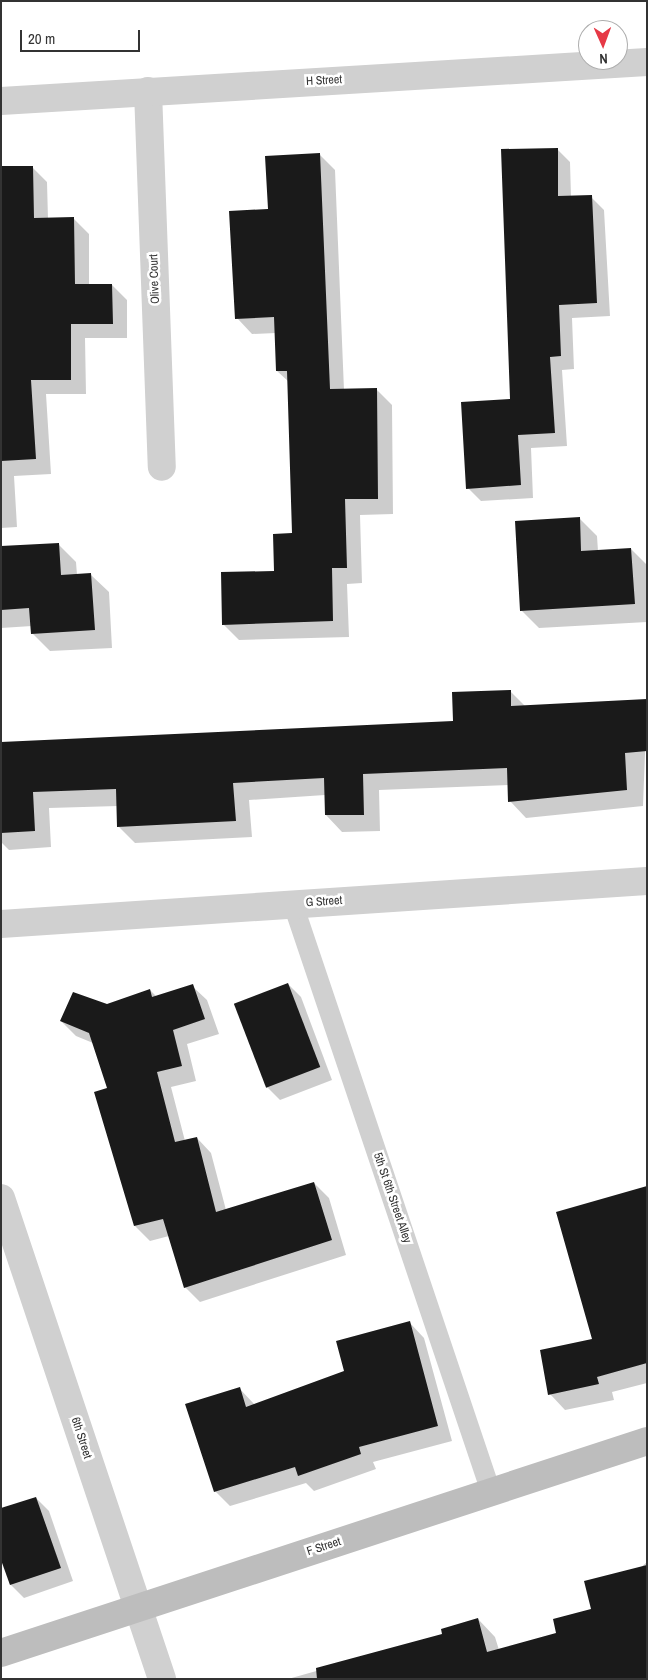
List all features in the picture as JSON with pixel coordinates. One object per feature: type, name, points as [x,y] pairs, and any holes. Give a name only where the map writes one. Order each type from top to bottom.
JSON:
[{"type":"main road","name":"F Street","points":[[1,1653],[647,1441]]},
{"type":"street","name":"H Street","points":[[1,101],[647,62]]},
{"type":"street","name":"Olive Court","points":[[148,91],[162,467]]},
{"type":"street","name":"G Street","points":[[1,924],[647,881]]},
{"type":"street","name":"6th Street","points":[[1,1198],[162,1679]]},
{"type":"lane","name":"5th St 6th Street Alley","points":[[293,904],[491,1492]]},
{"type":"building","points":[[558,148],[558,196],[592,195],[597,303],[559,305],[561,356],[550,357],[555,433],[518,435],[521,485],[466,489],[461,402],[510,399],[501,149]]},
{"type":"building","points":[[320,153],[330,389],[377,388],[378,499],[345,499],[347,568],[332,568],[333,621],[222,625],[221,572],[274,571],[273,534],[292,533],[287,371],[276,371],[274,317],[235,319],[229,211],[268,209],[265,156]]},
{"type":"building","points":[[1,166],[33,166],[34,218],[74,217],[75,284],[112,284],[113,324],[71,324],[71,380],[31,380],[36,459],[1,461]]},
{"type":"building","points":[[580,517],[581,551],[631,548],[635,604],[520,611],[515,521]]},
{"type":"building","points":[[59,543],[61,575],[91,573],[95,630],[31,634],[29,608],[1,610],[1,546]]},
{"type":"building","points":[[511,690],[511,706],[647,699],[647,751],[625,753],[627,790],[508,802],[507,768],[363,774],[364,815],[325,815],[324,778],[233,783],[236,821],[117,827],[116,789],[33,792],[35,831],[1,833],[1,742],[453,721],[452,692]]},
{"type":"building","points":[[288,983],[320,1067],[266,1088],[234,1004]]},
{"type":"building","points":[[193,984],[205,1019],[173,1030],[182,1066],[157,1072],[175,1142],[197,1137],[216,1212],[314,1182],[332,1240],[184,1288],[163,1219],[134,1226],[94,1092],[107,1088],[89,1033],[60,1021],[73,992],[107,1004],[150,989],[152,997]]},
{"type":"building","points":[[647,1186],[647,1363],[597,1377],[599,1384],[548,1395],[540,1350],[592,1339],[556,1212]]},
{"type":"building","points":[[410,1321],[438,1426],[359,1447],[361,1454],[298,1476],[295,1467],[214,1492],[185,1404],[240,1387],[246,1407],[344,1371],[336,1341]]},
{"type":"building","points":[[36,1497],[61,1568],[10,1585],[1,1560],[1,1508]]},
{"type":"building","points":[[647,1565],[647,1679],[317,1679],[316,1668],[442,1634],[441,1629],[478,1618],[487,1652],[556,1633],[553,1619],[591,1609],[584,1581]]}]
